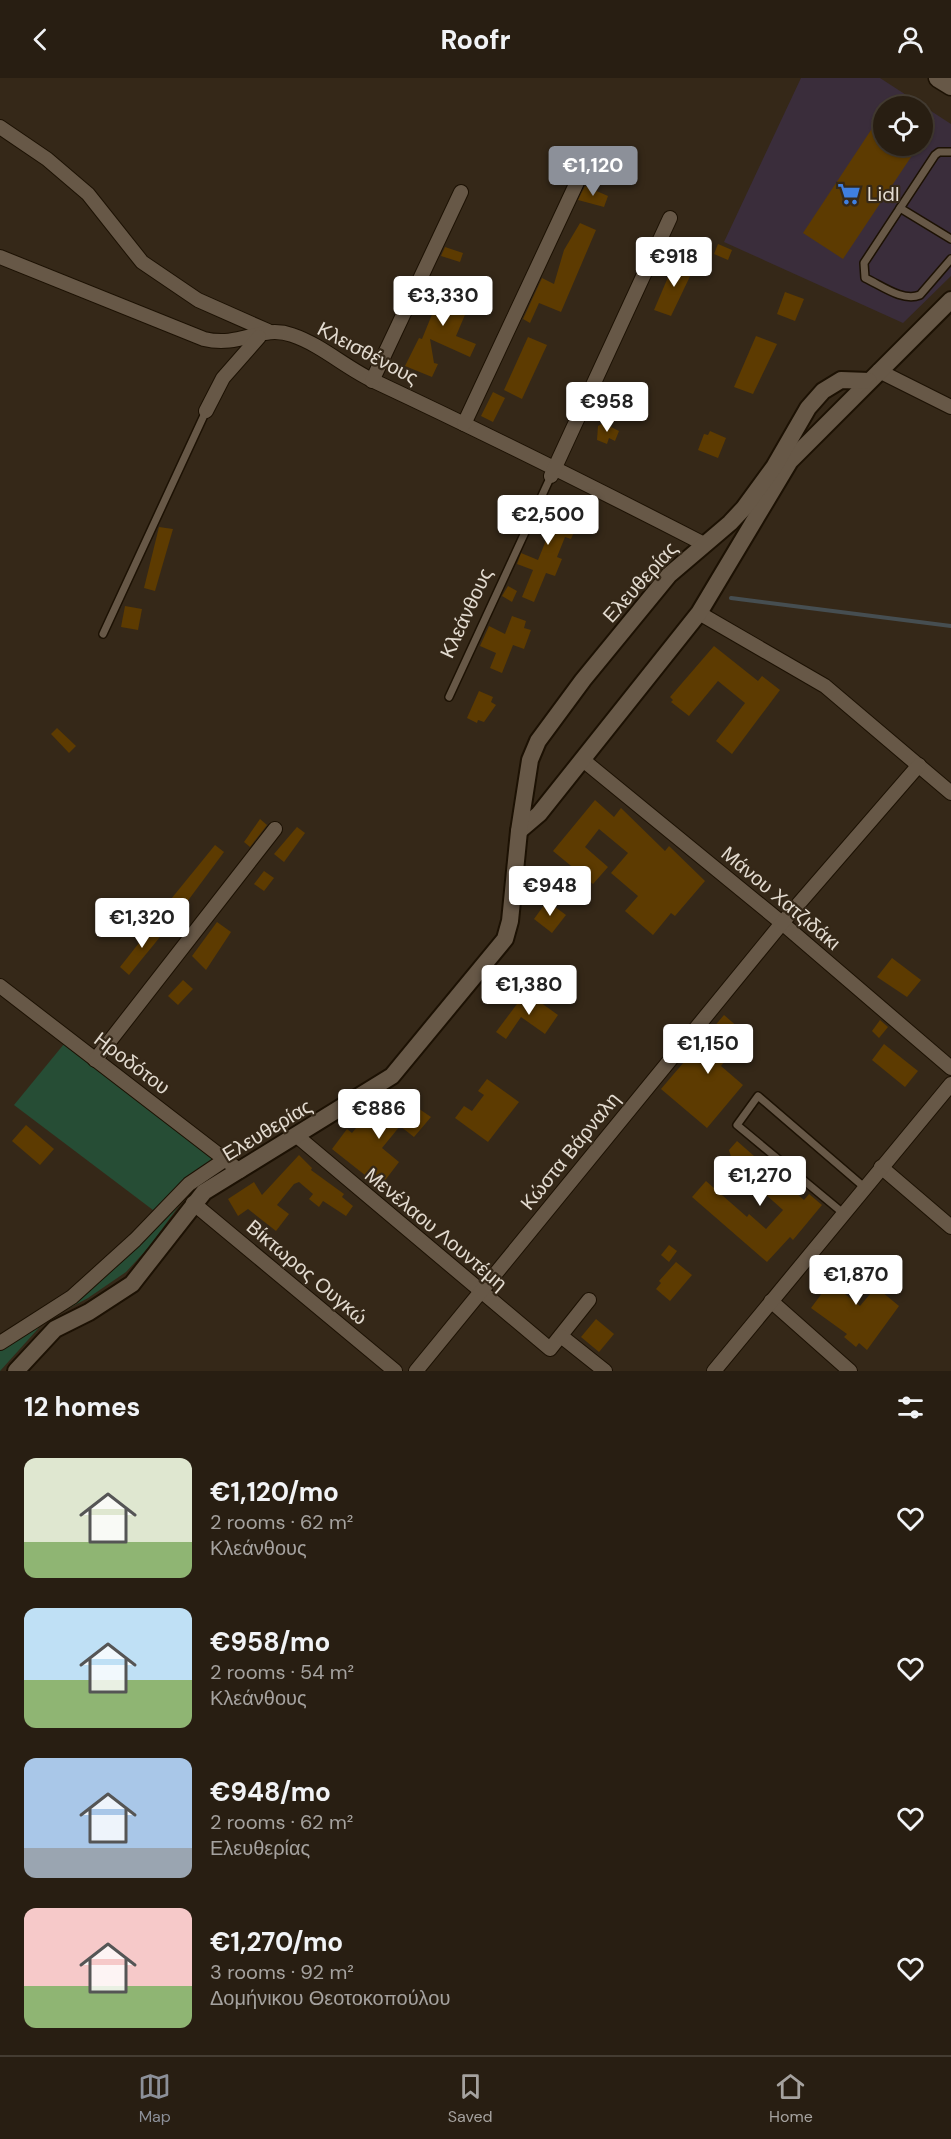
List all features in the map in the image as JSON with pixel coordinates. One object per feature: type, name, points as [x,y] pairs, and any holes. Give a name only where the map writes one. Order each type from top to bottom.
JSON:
[{"type":"main road","points":[[939,78],[951,86]]},
{"type":"street","points":[[0,126],[47,159],[87,194],[142,262],[198,300],[265,332],[223,378],[206,411]]},
{"type":"street","points":[[464,423],[579,178]]},
{"type":"street","points":[[372,381],[461,192]]},
{"type":"street","name":"Κλεάνθους","points":[[553,471],[670,218]]},
{"type":"street","name":"Κλεισθένους","points":[[0,257],[204,339],[236,342],[265,332],[293,335],[372,381],[464,423],[553,471],[704,544]]},
{"type":"street","points":[[519,831],[539,814],[699,613],[790,461],[951,300]]},
{"type":"street","points":[[874,376],[951,407]]},
{"type":"street","name":"Ελευθερίας","points":[[16,1371],[55,1329],[89,1312],[132,1284],[154,1259],[193,1203],[211,1187],[298,1137],[392,1076],[501,945],[510,921],[519,831],[530,760],[538,741],[583,680],[656,591],[744,508],[774,467],[808,408],[824,391],[841,380],[874,376]]},
{"type":"street","points":[[699,613],[825,686],[951,793]]},
{"type":"street","name":"Μάνου Χατζιδάκι","points":[[583,760],[782,923],[951,1068]]},
{"type":"street","name":"Κώστα Βάρναλη","points":[[416,1371],[782,923],[920,765]]},
{"type":"street","points":[[95,1060],[275,830]]},
{"type":"street","name":"Ηροδότου","points":[[0,987],[240,1171]]},
{"type":"street","points":[[714,1371],[951,1084]]},
{"type":"street","name":"Μενέλαου Λουντέμη","points":[[298,1137],[550,1349],[561,1336]]},
{"type":"street","points":[[0,1343],[72,1297],[127,1248],[189,1184],[226,1158]]},
{"type":"street","points":[[881,1167],[951,1227]]},
{"type":"street","name":"Βίκτωρος Ουγκώ","points":[[193,1203],[395,1371]]},
{"type":"street","points":[[589,1300],[561,1336],[605,1371]]},
{"type":"street","points":[[771,1301],[850,1371]]},
{"type":"lane","points":[[951,152],[939,152],[934,155],[864,263],[865,278],[905,297],[913,297],[920,295],[951,259]]},
{"type":"lane","points":[[900,208],[951,239]]},
{"type":"lane","points":[[103,634],[206,411]]},
{"type":"lane","name":"Κλεάνθους","points":[[449,697],[553,471]]},
{"type":"lane","points":[[843,1214],[737,1125],[759,1096],[864,1187]]},
{"type":"shaded area","name":"Lidl","points":[[801,78],[880,78],[908,96],[873,96],[873,156],[933,156],[933,112],[951,124],[951,276],[903,323],[724,242]]},
{"type":"green space","points":[[64,1044],[215,1158],[153,1210],[14,1105]]},
{"type":"green space","points":[[221,1166],[224,1170],[194,1188],[183,1200],[149,1247],[126,1272],[88,1298],[45,1321],[0,1371],[0,1346],[102,1280],[173,1205]]},
{"type":"building","name":"Lidl","points":[[873,127],[873,156],[912,156],[843,259],[803,233]]},
{"type":"building","points":[[585,186],[608,196],[604,207],[578,200]]},
{"type":"building","points":[[580,223],[596,230],[561,312],[539,303],[530,323],[523,319],[542,278],[554,284],[564,250]]},
{"type":"building","points":[[718,244],[732,250],[728,260],[714,254]]},
{"type":"building","points":[[445,247],[463,253],[460,262],[441,256]]},
{"type":"building","points":[[675,261],[694,268],[671,316],[654,310]]},
{"type":"building","points":[[450,276],[468,284],[462,299],[470,303],[456,336],[476,344],[470,357],[430,339],[434,363],[438,364],[432,377],[405,366],[419,338],[422,339],[433,312],[430,310],[441,279],[447,282]]},
{"type":"building","points":[[785,292],[804,299],[795,321],[777,314]]},
{"type":"building","points":[[756,336],[777,344],[753,394],[734,387]]},
{"type":"building","points":[[528,337],[547,345],[522,399],[504,390]]},
{"type":"building","points":[[493,392],[505,398],[493,422],[481,416]]},
{"type":"building","points":[[603,423],[619,431],[615,441],[609,438],[607,444],[597,440],[598,426]]},
{"type":"building","points":[[710,431],[726,438],[718,458],[698,450],[704,434],[708,435]]},
{"type":"building","points":[[549,496],[558,500],[554,507],[575,515],[573,521],[578,523],[571,539],[565,537],[557,557],[562,559],[555,576],[546,573],[534,602],[522,597],[533,570],[517,564],[521,553],[538,560],[549,533],[536,526]]},
{"type":"building","points":[[159,527],[173,529],[155,591],[144,588]]},
{"type":"building","points":[[508,586],[517,591],[512,602],[502,596]]},
{"type":"building","points":[[125,606],[142,609],[138,630],[121,627]]},
{"type":"building","points":[[512,616],[526,621],[524,628],[531,630],[524,649],[513,645],[502,673],[490,668],[496,653],[480,646],[489,626],[505,634]]},
{"type":"building","points":[[714,646],[758,681],[762,676],[780,690],[732,754],[716,741],[745,703],[718,681],[689,716],[671,702],[673,700],[670,697]]},
{"type":"building","points":[[479,691],[493,697],[491,702],[496,705],[484,722],[478,720],[477,723],[467,718]]},
{"type":"building","points":[[57,728],[76,746],[69,753],[51,734]]},
{"type":"building","points":[[595,800],[614,817],[621,808],[665,851],[669,846],[705,881],[675,916],[671,913],[653,935],[625,911],[638,896],[611,873],[628,853],[599,829],[585,847],[608,867],[593,884],[553,851]]},
{"type":"building","points":[[260,819],[267,825],[250,847],[244,842]]},
{"type":"building","points":[[297,827],[305,833],[284,862],[274,854]]},
{"type":"building","points":[[215,845],[224,852],[178,914],[167,904]]},
{"type":"building","points":[[264,871],[274,878],[264,891],[254,884]]},
{"type":"building","points":[[547,901],[566,915],[552,933],[534,919]]},
{"type":"building","points":[[217,922],[231,932],[206,970],[192,956]]},
{"type":"building","points":[[154,924],[164,932],[129,975],[120,967]]},
{"type":"building","points":[[892,958],[921,980],[907,997],[877,977]]},
{"type":"building","points":[[183,980],[193,989],[178,1005],[168,996]]},
{"type":"building","points":[[526,992],[558,1015],[545,1034],[521,1017],[506,1039],[496,1032]]},
{"type":"building","points":[[724,1015],[747,1035],[721,1066],[743,1085],[707,1128],[661,1089]]},
{"type":"building","points":[[880,1020],[888,1027],[879,1038],[872,1031]]},
{"type":"building","points":[[884,1044],[918,1071],[905,1087],[872,1060]]},
{"type":"building","points":[[487,1079],[519,1102],[488,1142],[455,1118],[464,1106],[472,1111],[484,1095],[478,1091]]},
{"type":"building","points":[[403,1098],[431,1117],[414,1137],[400,1126],[382,1148],[399,1162],[380,1187],[332,1149],[347,1129],[352,1133],[365,1117],[373,1123],[389,1101],[396,1106]]},
{"type":"building","points":[[26,1125],[54,1149],[40,1165],[12,1141]]},
{"type":"building","points":[[737,1141],[804,1200],[809,1194],[822,1205],[793,1240],[790,1237],[767,1262],[692,1197],[706,1181],[747,1217],[749,1214],[766,1229],[783,1210],[729,1162],[732,1160],[729,1150]]},
{"type":"building","points":[[299,1155],[312,1168],[311,1170],[344,1194],[342,1197],[353,1206],[346,1216],[323,1201],[319,1207],[309,1199],[313,1194],[299,1182],[294,1184],[277,1205],[289,1214],[276,1231],[248,1209],[238,1216],[228,1199],[254,1182],[262,1195]]},
{"type":"building","points":[[669,1245],[677,1251],[669,1262],[661,1255]]},
{"type":"building","points":[[857,1255],[877,1271],[866,1286],[857,1279],[845,1294],[860,1306],[876,1287],[899,1306],[867,1350],[859,1343],[856,1347],[844,1337],[847,1334],[811,1308],[837,1273],[840,1276]]},
{"type":"building","points":[[676,1262],[692,1275],[670,1301],[656,1289],[661,1283],[659,1281]]},
{"type":"building","points":[[596,1319],[614,1334],[599,1352],[581,1337]]},
{"type":"waterway","points":[[731,598],[951,626]]},
{"type":"place","name":"Lidl","points":[[849,194]]}]
